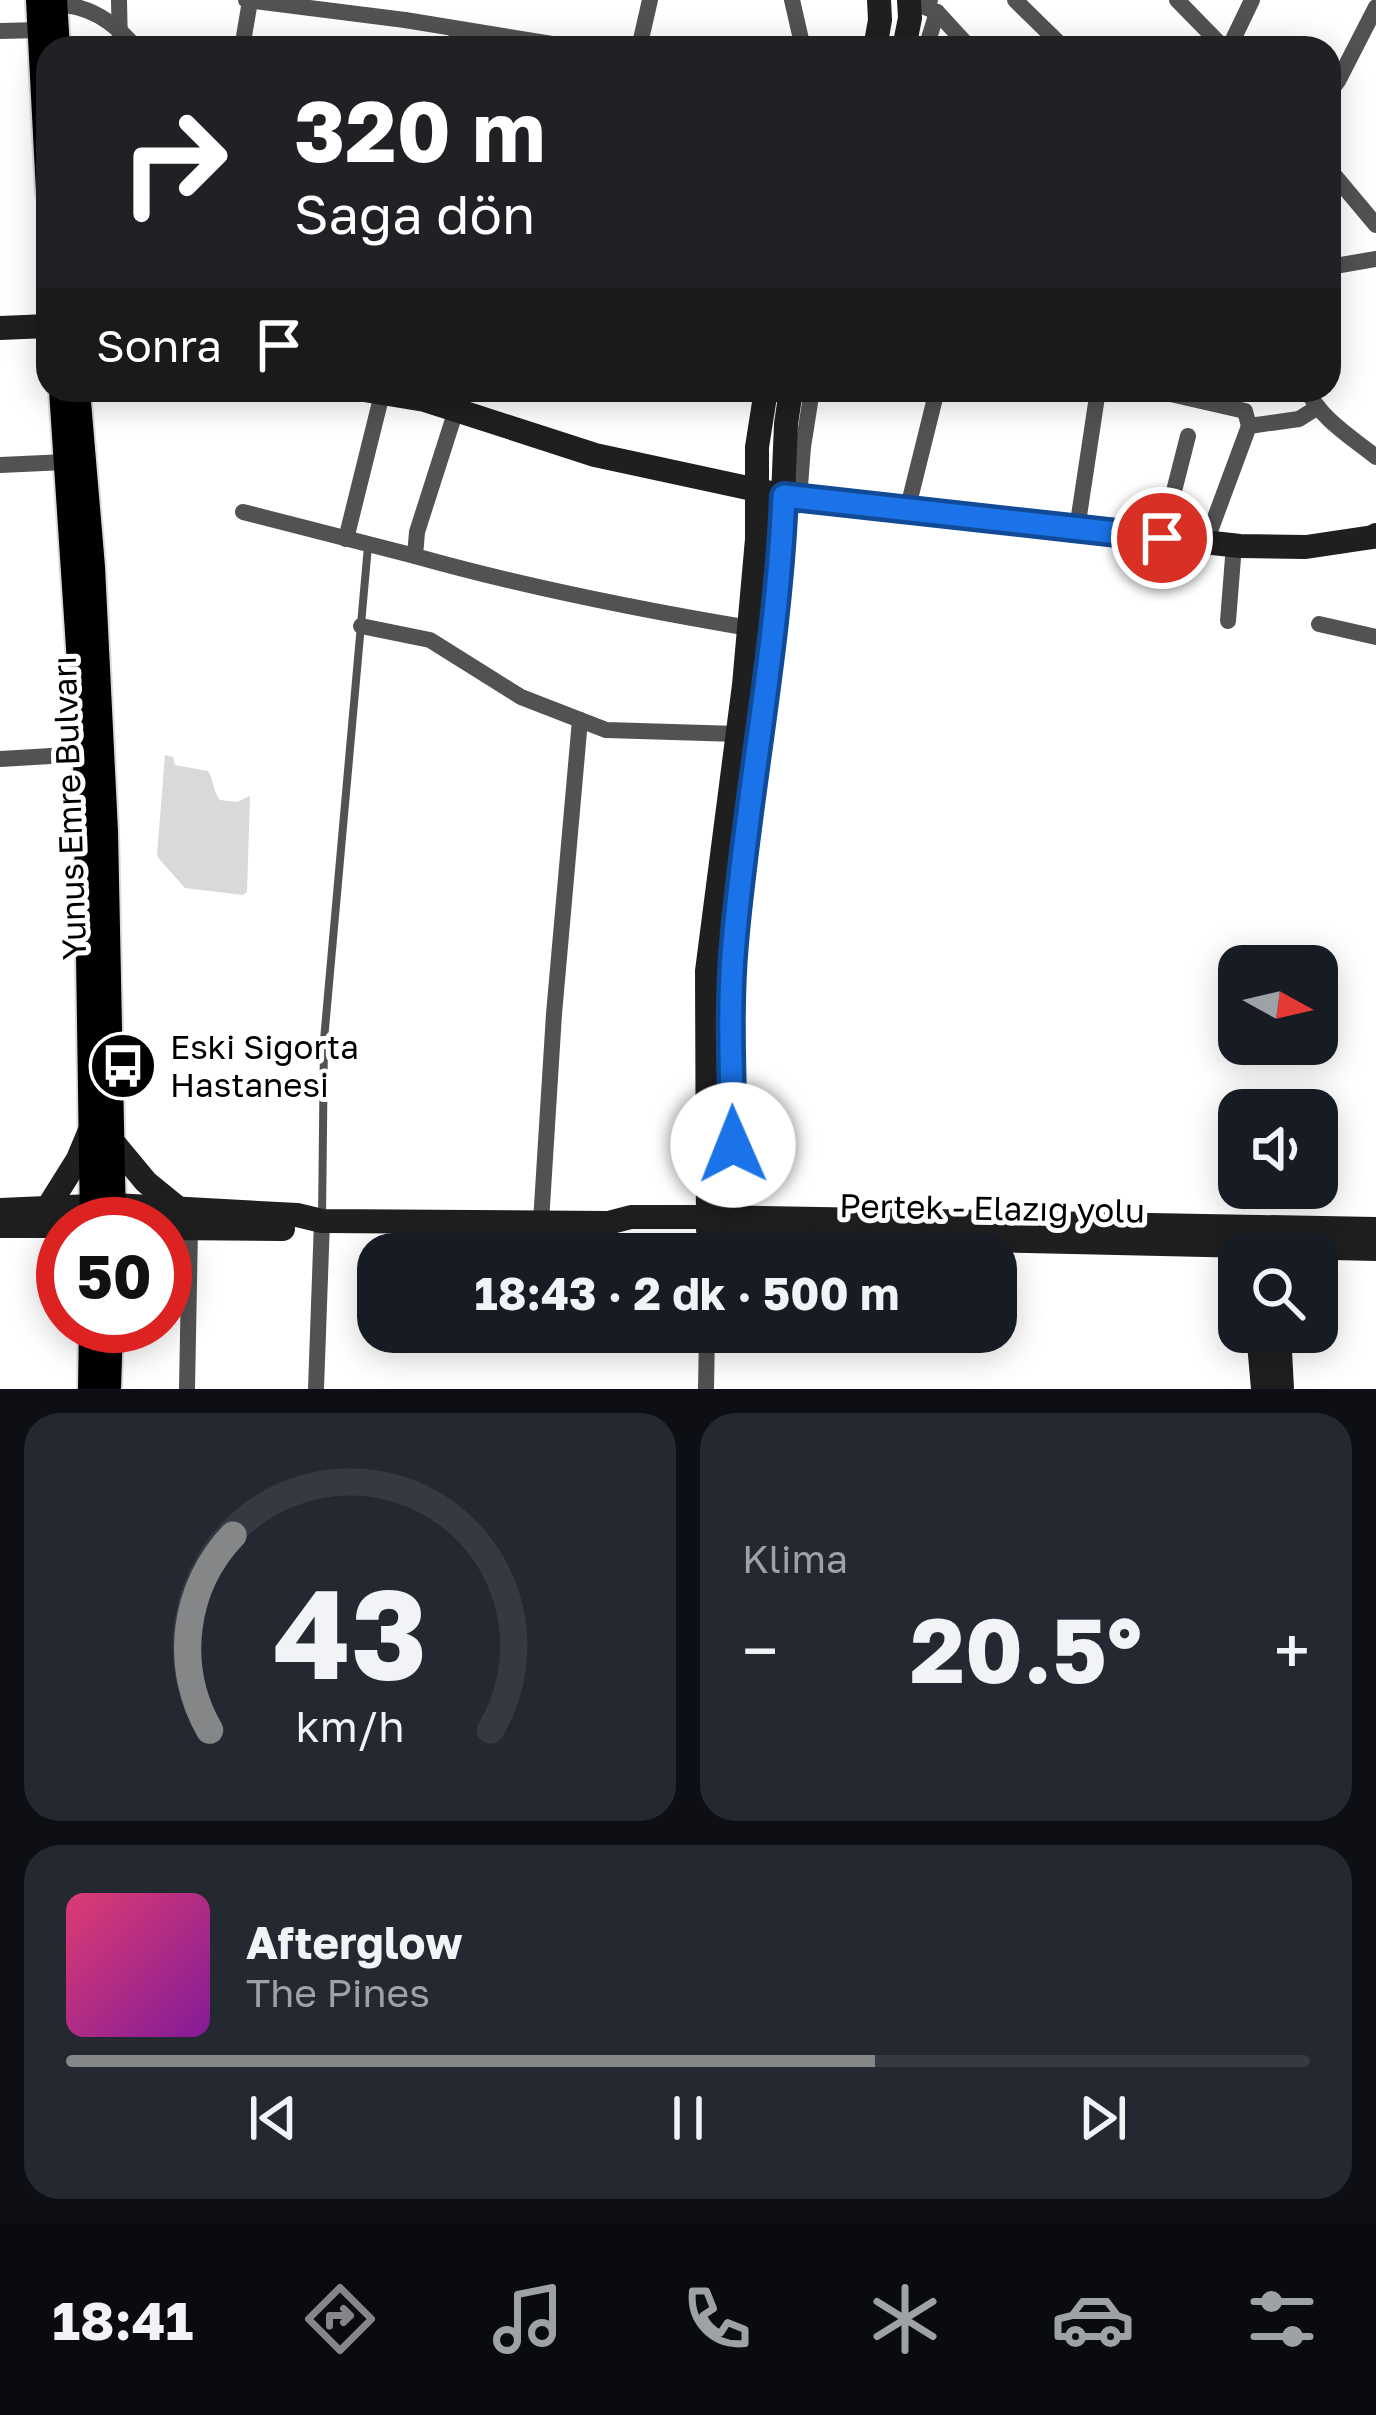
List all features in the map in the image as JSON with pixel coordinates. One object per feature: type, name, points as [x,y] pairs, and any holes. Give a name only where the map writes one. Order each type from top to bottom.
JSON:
[{"type":"main road","points":[[877,36],[879,3]]},
{"type":"main road","points":[[909,36],[922,5]]},
{"type":"main road","points":[[0,328],[36,326]]},
{"type":"main road","name":"Yunus Emre Bulvarı","points":[[62,402],[85,754],[102,1133]]},
{"type":"main road","name":"Yunus Emre Bulvarı","points":[[80,402],[105,809],[103,1197]]},
{"type":"main road","points":[[440,402],[595,454],[792,498],[1234,545],[1306,547],[1376,535]]},
{"type":"main road","points":[[708,1233],[707,971],[749,628],[764,402]]},
{"type":"main road","points":[[735,1226],[731,982],[792,498],[786,424],[789,402]]},
{"type":"main road","points":[[63,1197],[70,1175],[102,1133],[158,1197]]},
{"type":"main road","points":[[0,1210],[36,1214]]},
{"type":"main road","name":"Pertek - Elazığ yolu","points":[[192,1223],[301,1229],[322,1221],[608,1223],[631,1217],[699,1233]]},
{"type":"main road","points":[[0,1226],[36,1220]]},
{"type":"main road","name":"Pertek - Elazığ yolu","points":[[714,1233],[735,1226],[1218,1242]]},
{"type":"main road","name":"Pertek - Elazığ yolu","points":[[1338,1234],[1376,1229]]},
{"type":"main road","name":"Pertek - Elazığ yolu","points":[[1338,1247],[1376,1249]]},
{"type":"main road","points":[[90,1389],[91,1353]]},
{"type":"main road","points":[[109,1389],[110,1353]]},
{"type":"main road","points":[[1267,1353],[1281,1386]]},
{"type":"main road","points":[[1280,1353],[1281,1386]]},
{"type":"street","points":[[119,0],[119,36]]},
{"type":"street","points":[[244,36],[248,0],[502,36]]},
{"type":"street","points":[[642,36],[650,0]]},
{"type":"street","points":[[791,0],[800,36]]},
{"type":"street","points":[[1015,0],[1052,36]]},
{"type":"street","points":[[1177,0],[1214,36]]},
{"type":"street","points":[[1232,36],[1252,0]]},
{"type":"street","points":[[418,22],[422,1]]},
{"type":"street","points":[[879,3],[922,5],[957,36]]},
{"type":"street","points":[[922,5],[925,36]]},
{"type":"street","points":[[0,31],[76,6],[119,27],[126,36]]},
{"type":"street","points":[[1341,77],[1376,8]]},
{"type":"street","points":[[457,36],[459,29]]},
{"type":"street","points":[[1341,182],[1374,216]]},
{"type":"street","points":[[1341,264],[1376,260]]},
{"type":"street","points":[[346,539],[371,402]]},
{"type":"street","points":[[792,498],[810,402]]},
{"type":"street","points":[[907,512],[934,402]]},
{"type":"street","points":[[1077,529],[1096,402]]},
{"type":"street","points":[[1206,542],[1249,426],[1245,411],[1217,402]]},
{"type":"street","points":[[1315,402],[1330,422],[1376,457]]},
{"type":"street","points":[[1249,426],[1299,419],[1318,407]]},
{"type":"street","points":[[415,556],[417,532],[456,410]]},
{"type":"street","points":[[1162,538],[1188,436]]},
{"type":"street","points":[[0,465],[66,462]]},
{"type":"street","points":[[243,512],[488,577],[622,607],[749,628]]},
{"type":"street","points":[[1228,621],[1234,545]]},
{"type":"street","points":[[1319,624],[1376,638]]},
{"type":"street","points":[[361,626],[430,640],[521,698],[606,730],[738,734]]},
{"type":"street","points":[[541,1222],[580,720]]},
{"type":"street","points":[[0,748],[0,759],[85,754]]},
{"type":"street","points":[[316,1389],[322,1221]]},
{"type":"street","points":[[185,1353],[187,1389]]},
{"type":"street","points":[[706,1353],[706,1389]]},
{"type":"lane","points":[[322,1221],[324,1040],[368,544]]},
{"type":"shaded area","points":[[165,755],[173,757],[175,765],[208,771],[220,800],[237,802],[250,796],[247,892],[243,895],[185,888],[157,855]]},
{"type":"place","name":"Eski Sigorta Hastanesi","points":[[123,1066]]},
{"type":"route","points":[[733,1145],[734,938],[780,568],[784,496],[1162,538]]}]
